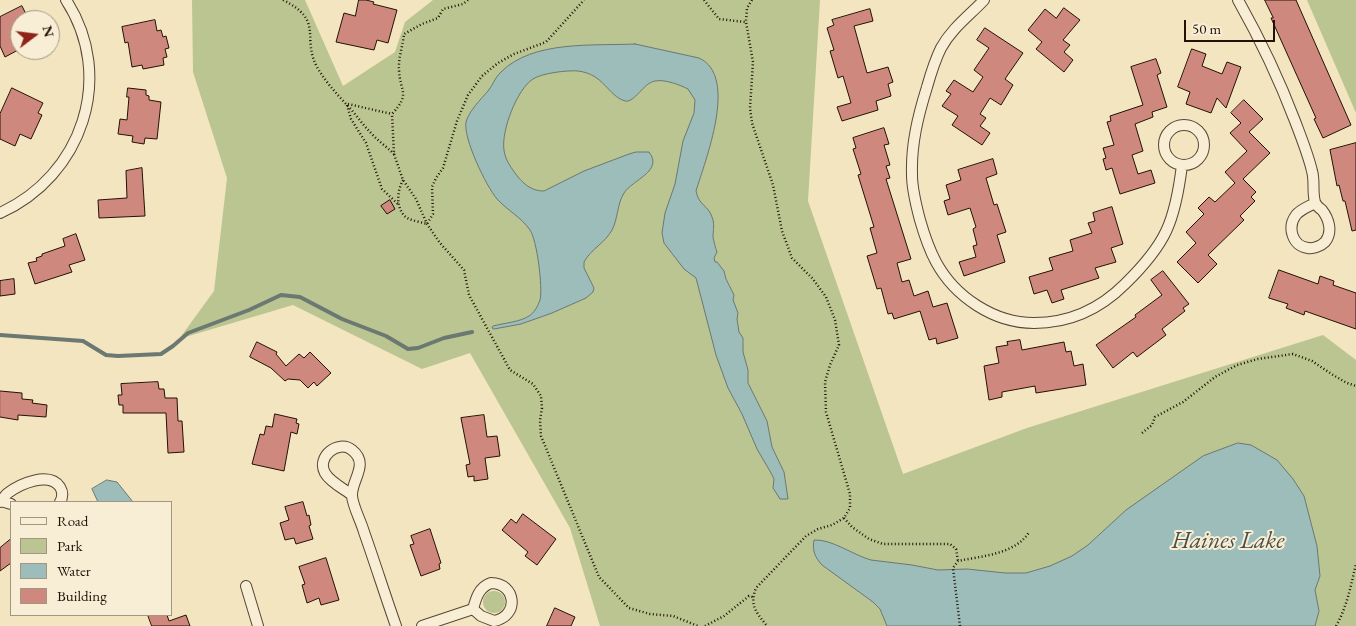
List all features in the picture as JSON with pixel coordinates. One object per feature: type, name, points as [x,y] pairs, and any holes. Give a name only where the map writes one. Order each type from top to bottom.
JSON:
[{"type":"street","points":[[0,213],[31,196],[47,182],[69,153],[82,126],[90,88],[89,64],[82,30],[66,0]]},
{"type":"street","points":[[984,0],[955,28],[939,52],[920,109],[912,150],[914,194],[925,235],[936,262],[959,292],[987,311],[1007,319],[1022,322],[1056,322],[1070,319],[1096,308],[1124,286],[1161,243],[1175,211],[1182,165]]},
{"type":"street","points":[[1238,0],[1264,49],[1295,122],[1312,172],[1315,203],[1323,211],[1328,221],[1329,233],[1325,242],[1308,248],[1298,244],[1293,238],[1291,226],[1299,212],[1315,203]]},
{"type":"street","points":[[352,495],[328,478],[324,472],[324,458],[327,453],[337,447],[351,449],[360,461],[360,469],[352,495],[396,626]]},
{"type":"street","points":[[4,502],[6,494],[43,478],[54,481],[58,485],[62,496],[60,501]]},
{"type":"street","points":[[246,586],[258,626]]},
{"type":"street","points":[[422,626],[473,609]]},
{"type":"path","points":[[284,0],[302,12],[310,26],[312,50],[316,66],[334,92],[370,133],[394,154]]},
{"type":"path","points":[[468,0],[462,4],[443,9],[438,18],[404,34],[399,69],[404,93],[400,104],[392,114],[394,154],[403,180],[416,199],[427,224],[440,243],[464,270],[469,294],[510,370],[533,384],[541,396],[541,436],[600,577],[629,608],[650,614],[672,616],[698,626]]},
{"type":"path","points":[[427,224],[433,214],[432,187],[443,168],[456,121],[468,95],[482,76],[498,63],[528,47],[546,42],[584,0]]},
{"type":"path","points":[[704,0],[719,19],[746,22]]},
{"type":"path","points":[[752,0],[747,8],[746,22],[753,62],[750,108],[752,122],[773,185],[782,231],[792,258],[813,279],[826,297],[834,320],[839,345],[825,382],[826,412],[850,494],[850,508],[844,518],[832,526],[818,529],[806,536],[756,588],[752,596],[753,605],[767,626]]},
{"type":"path","points":[[346,104],[392,114]]},
{"type":"path","points":[[346,104],[351,119],[366,143],[382,189],[398,204],[407,217],[427,224]]},
{"type":"path","points":[[398,204],[398,188],[403,180]]},
{"type":"path","points":[[1142,433],[1152,425],[1155,416],[1183,402],[1215,377],[1237,365],[1258,359],[1293,354],[1312,361],[1347,383],[1356,386]]},
{"type":"path","points":[[844,518],[852,527],[869,539],[883,544],[950,544],[956,549],[958,561]]},
{"type":"path","points":[[960,626],[953,568],[958,561],[1001,552],[1025,538],[1029,532]]},
{"type":"path","points":[[1336,626],[1341,618],[1356,564]]},
{"type":"path","points":[[705,626],[724,616],[749,596],[752,596]]},
{"type":"green space","points":[[192,0],[305,0],[343,86],[395,52],[405,22],[433,0],[820,0],[808,201],[903,474],[1027,428],[1323,335],[1356,360],[1356,626],[600,626],[570,528],[470,353],[422,369],[293,305],[182,338],[182,335],[214,291],[227,178],[193,72]]},
{"type":"green space","points":[[1307,0],[1356,0],[1356,113]]},
{"type":"green space","points":[[494,591],[502,594],[505,602],[502,610],[494,613],[486,610],[483,602],[486,594]]},
{"type":"water","points":[[635,44],[699,58],[711,68],[717,82],[716,120],[696,191],[699,200],[708,210],[713,220],[713,237],[717,252],[714,258],[715,262],[724,271],[734,295],[733,300],[738,313],[739,332],[743,338],[743,352],[748,370],[748,383],[767,421],[772,447],[784,472],[788,499],[780,499],[773,488],[774,479],[757,449],[728,388],[716,355],[696,278],[684,269],[664,243],[662,233],[665,213],[675,184],[683,141],[694,113],[695,100],[688,89],[677,84],[655,81],[647,85],[629,101],[625,101],[614,95],[594,76],[578,71],[555,72],[542,75],[527,84],[511,111],[504,142],[505,154],[509,164],[523,183],[529,187],[544,191],[584,171],[636,152],[649,152],[653,159],[653,165],[645,175],[624,193],[612,230],[584,262],[584,268],[594,288],[593,292],[586,298],[552,313],[521,324],[492,328],[493,326],[525,318],[534,311],[541,294],[539,264],[533,235],[530,230],[497,199],[482,173],[468,139],[466,122],[470,114],[490,89],[499,74],[514,62],[530,54],[583,45]]},
{"type":"water","name":"Haines Lake","points":[[1238,443],[1251,445],[1277,460],[1304,496],[1317,546],[1320,576],[1315,590],[1319,611],[1315,626],[887,626],[880,609],[822,565],[814,551],[814,540],[821,540],[871,560],[938,570],[967,569],[1026,573],[1050,566],[1072,556],[1088,545],[1126,510],[1203,456]]},
{"type":"water","points":[[107,480],[117,482],[132,501],[98,501],[92,489]]},
{"type":"building","points":[[359,0],[374,2],[373,4],[397,10],[388,43],[377,40],[374,50],[336,42],[344,13],[355,16]]},
{"type":"building","points":[[1265,0],[1296,0],[1351,125],[1323,138]]},
{"type":"building","points":[[22,6],[24,10],[14,10]]},
{"type":"building","points":[[1064,8],[1080,20],[1063,40],[1070,45],[1064,52],[1073,60],[1064,72],[1036,49],[1042,42],[1028,30],[1045,9],[1056,18]]},
{"type":"building","points":[[870,9],[873,21],[854,26],[867,73],[888,67],[893,82],[888,84],[891,96],[876,101],[878,110],[842,121],[837,107],[851,103],[843,76],[838,78],[830,51],[834,50],[827,28],[834,25],[832,20]]},
{"type":"building","points":[[10,12],[10,54],[5,57],[0,46],[0,17]]},
{"type":"building","points":[[155,20],[157,31],[161,30],[163,37],[166,36],[169,48],[165,49],[167,57],[163,58],[164,65],[143,69],[142,65],[132,67],[128,42],[125,43],[122,27]]},
{"type":"building","points":[[985,28],[1023,53],[1005,79],[1013,85],[1001,105],[990,98],[980,114],[986,118],[980,126],[990,133],[982,145],[952,125],[958,116],[942,106],[951,94],[946,91],[954,80],[973,92],[983,77],[974,70],[989,48],[977,40]]},
{"type":"building","points":[[1192,49],[1206,54],[1202,66],[1222,74],[1227,62],[1241,67],[1226,108],[1217,98],[1211,113],[1186,104],[1190,92],[1178,87]]},
{"type":"building","points":[[1156,59],[1161,73],[1157,75],[1167,107],[1152,112],[1153,117],[1135,124],[1143,151],[1132,155],[1138,174],[1151,170],[1155,183],[1120,194],[1112,168],[1106,170],[1103,159],[1106,158],[1103,148],[1114,145],[1107,122],[1111,121],[1110,116],[1143,105],[1131,67]]},
{"type":"building","points":[[12,88],[43,103],[38,113],[42,115],[31,139],[20,134],[15,146],[0,139],[0,114]]},
{"type":"building","points":[[128,88],[146,90],[149,100],[161,102],[157,139],[145,138],[144,144],[132,142],[133,136],[118,134],[120,119],[127,120]]},
{"type":"building","points":[[1244,100],[1263,119],[1249,132],[1270,153],[1243,179],[1256,192],[1251,197],[1255,201],[1240,216],[1244,220],[1208,255],[1217,264],[1198,283],[1177,262],[1196,243],[1186,232],[1204,214],[1198,208],[1209,197],[1215,202],[1235,183],[1225,172],[1247,151],[1230,133],[1241,123],[1231,113]]},
{"type":"building","points":[[884,128],[889,144],[884,145],[890,165],[886,166],[890,178],[886,179],[911,259],[897,263],[902,282],[909,280],[914,296],[928,291],[933,307],[947,303],[958,338],[937,344],[936,338],[929,340],[920,311],[894,319],[892,313],[888,314],[881,288],[877,289],[867,256],[877,253],[870,228],[874,227],[858,175],[861,174],[853,149],[856,148],[853,138]]},
{"type":"building","points":[[1356,143],[1356,230],[1352,231],[1345,201],[1343,201],[1339,185],[1337,186],[1330,150]]},
{"type":"building","points":[[993,159],[997,174],[986,178],[994,205],[997,204],[1006,232],[997,235],[1005,262],[964,276],[959,262],[976,257],[973,246],[977,245],[973,229],[976,227],[970,208],[948,215],[944,201],[950,199],[946,185],[961,180],[958,170]]},
{"type":"building","points":[[142,168],[145,216],[99,218],[98,200],[127,198],[126,171]]},
{"type":"building","points":[[390,200],[395,209],[387,214],[381,206]]},
{"type":"building","points":[[1112,207],[1123,244],[1111,248],[1116,262],[1095,268],[1099,278],[1061,290],[1064,299],[1052,303],[1047,290],[1034,294],[1029,277],[1053,270],[1049,258],[1073,251],[1070,240],[1092,233],[1088,223],[1095,221],[1093,213]]},
{"type":"building","points":[[76,234],[85,260],[69,265],[72,272],[35,284],[28,263],[37,261],[36,258],[42,256],[42,254],[65,246],[63,239]]},
{"type":"building","points":[[1279,270],[1318,284],[1320,276],[1334,281],[1333,285],[1356,293],[1356,329],[1305,311],[1304,315],[1286,308],[1288,304],[1269,298]]},
{"type":"building","points":[[1163,271],[1189,304],[1183,308],[1185,311],[1162,329],[1166,335],[1137,357],[1133,352],[1113,368],[1096,345],[1136,317],[1135,315],[1162,295],[1151,280]]},
{"type":"building","points":[[14,279],[15,294],[0,296],[0,281]]},
{"type":"building","points":[[1020,340],[1022,350],[1064,342],[1066,352],[1071,351],[1074,366],[1083,364],[1086,385],[1036,393],[1035,386],[1002,392],[1002,397],[989,400],[984,366],[999,363],[996,347],[1008,345],[1007,342]]},
{"type":"building","points":[[257,342],[277,352],[276,354],[286,366],[299,354],[304,358],[310,352],[331,373],[317,386],[314,382],[308,388],[300,380],[288,379],[285,381],[271,368],[250,357]]},
{"type":"building","points":[[158,382],[159,389],[164,389],[165,398],[177,398],[178,421],[182,421],[184,452],[168,453],[166,413],[123,413],[123,405],[119,405],[118,395],[122,395],[121,384]]},
{"type":"building","points":[[0,391],[22,393],[22,399],[33,400],[32,403],[47,405],[46,417],[18,415],[18,420],[0,417]]},
{"type":"building","points":[[275,414],[297,419],[296,423],[299,424],[297,434],[291,432],[284,471],[252,464],[260,434],[264,435],[266,426],[272,427]]},
{"type":"building","points":[[484,415],[487,437],[497,436],[500,456],[485,458],[488,479],[474,481],[474,476],[468,477],[466,465],[470,464],[461,418]]},
{"type":"building","points":[[303,502],[307,516],[309,515],[311,525],[309,526],[313,539],[296,544],[294,538],[285,540],[280,523],[289,520],[285,507]]},
{"type":"building","points":[[523,514],[556,539],[537,565],[525,556],[528,552],[502,530],[511,519],[516,523]]},
{"type":"building","points":[[430,529],[441,563],[439,564],[440,569],[421,576],[410,545],[414,544],[411,536]]},
{"type":"building","points":[[10,540],[10,564],[0,571],[0,548]]},
{"type":"building","points":[[326,558],[339,600],[321,605],[319,598],[307,603],[302,585],[305,584],[299,567]]},
{"type":"building","points":[[555,608],[575,617],[571,626],[547,626]]},
{"type":"building","points":[[186,615],[190,626],[152,626],[148,616],[167,616],[169,621]]},
{"type":"waterway","points":[[0,335],[83,341],[106,355],[161,354],[188,333],[249,310],[281,295],[300,297],[342,319],[386,336],[408,349],[418,348],[444,338],[472,332]]}]
